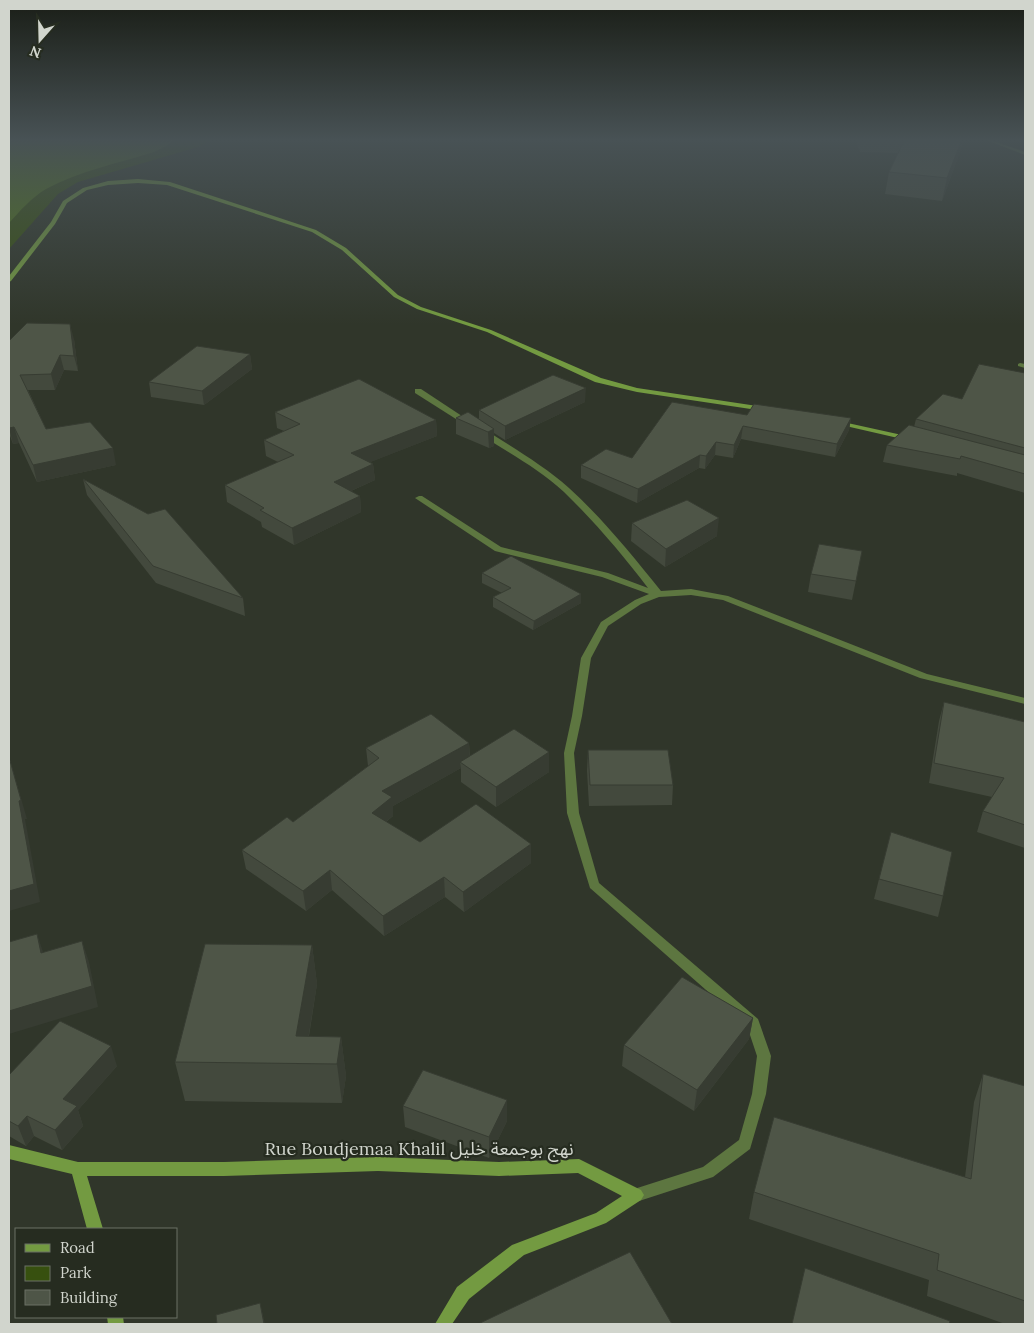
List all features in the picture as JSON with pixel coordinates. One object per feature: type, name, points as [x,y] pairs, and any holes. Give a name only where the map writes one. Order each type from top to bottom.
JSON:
[{"type":"street","points":[[9,280],[54,223],[66,201]]},
{"type":"street","points":[[223,201],[314,231],[344,249],[396,296],[419,308],[489,331],[598,380],[637,390],[776,411]]},
{"type":"street","points":[[418,391],[536,467],[566,490],[624,550],[658,594]]},
{"type":"street","points":[[832,421],[922,441]]},
{"type":"street","points":[[419,498],[498,549],[605,575],[658,594]]},
{"type":"street","points":[[443,1324],[463,1294],[518,1250],[601,1218],[636,1195],[708,1172],[745,1144],[759,1094],[764,1056],[753,1023],[594,885],[574,813],[569,753],[586,658],[604,624],[638,602],[658,594],[691,592],[725,598],[924,676],[1025,701]]},
{"type":"street","name":"Rue Boudjemaa Khalil نهج بوجمعة خليل","points":[[9,1152],[78,1169],[224,1169],[378,1164],[499,1169],[580,1166],[636,1195]]},
{"type":"street","points":[[78,1169],[95,1228]]},
{"type":"green space","points":[[9,201],[52,201],[9,249]]},
{"type":"green space","points":[[9,201],[31,201],[22,209],[9,223]]},
{"type":"building","points":[[27,323],[70,324],[74,356],[60,355],[51,374],[20,375],[46,429],[90,422],[113,448],[33,465],[14,427],[9,428],[9,341]]},
{"type":"building","points":[[197,346],[250,354],[202,391],[149,382]]},
{"type":"building","points":[[979,364],[1025,373],[1025,448],[916,419],[943,394],[962,399]]},
{"type":"building","points":[[553,375],[586,388],[505,426],[479,410]]},
{"type":"building","points":[[359,379],[436,420],[351,453],[373,464],[334,482],[360,496],[292,528],[260,510],[264,508],[225,485],[294,455],[264,440],[300,424],[275,412]]},
{"type":"building","points":[[672,402],[747,415],[754,404],[851,418],[837,444],[743,426],[734,445],[716,442],[706,456],[700,455],[638,489],[581,465],[606,449],[632,458]]},
{"type":"building","points":[[468,412],[494,429],[488,432],[456,418]]},
{"type":"building","points":[[909,425],[1025,455],[1025,474],[961,456],[960,459],[887,445]]},
{"type":"building","points":[[83,479],[148,514],[165,509],[243,598],[153,566]]},
{"type":"building","points":[[687,500],[719,518],[666,549],[632,523]]},
{"type":"building","points":[[819,544],[862,551],[856,581],[811,574]]},
{"type":"building","points":[[511,556],[581,594],[534,621],[493,597],[511,588],[482,573]]},
{"type":"building","points":[[944,702],[1025,722],[1025,825],[983,811],[1004,778],[934,763]]},
{"type":"building","points":[[431,714],[469,743],[382,791],[392,797],[372,813],[420,842],[476,804],[531,844],[463,892],[444,877],[383,916],[330,870],[303,891],[242,850],[287,817],[293,822],[379,758],[366,748]]},
{"type":"building","points":[[514,729],[549,752],[496,787],[460,762]]},
{"type":"building","points":[[588,750],[668,750],[673,785],[590,785]]},
{"type":"building","points":[[9,757],[21,800],[19,801],[34,884],[9,891]]},
{"type":"building","points":[[891,832],[952,852],[943,896],[879,879]]},
{"type":"building","points":[[37,934],[41,953],[82,941],[92,986],[9,1011],[9,942]]},
{"type":"building","points":[[205,944],[312,945],[296,1036],[341,1037],[337,1064],[175,1062]]},
{"type":"building","points":[[682,977],[753,1018],[697,1090],[624,1045]]},
{"type":"building","points":[[60,1021],[111,1046],[63,1099],[77,1106],[55,1130],[27,1116],[18,1126],[9,1121],[9,1075]]},
{"type":"building","points":[[423,1070],[507,1100],[489,1137],[403,1106]]},
{"type":"building","points":[[983,1074],[1025,1086],[1025,1301],[937,1270],[939,1254],[754,1192],[774,1117],[971,1179]]},
{"type":"building","points":[[630,1252],[672,1324],[478,1324]]},
{"type":"building","points":[[805,1268],[950,1321],[949,1324],[792,1324]]},
{"type":"building","points":[[260,1303],[264,1324],[217,1324],[216,1315]]}]
